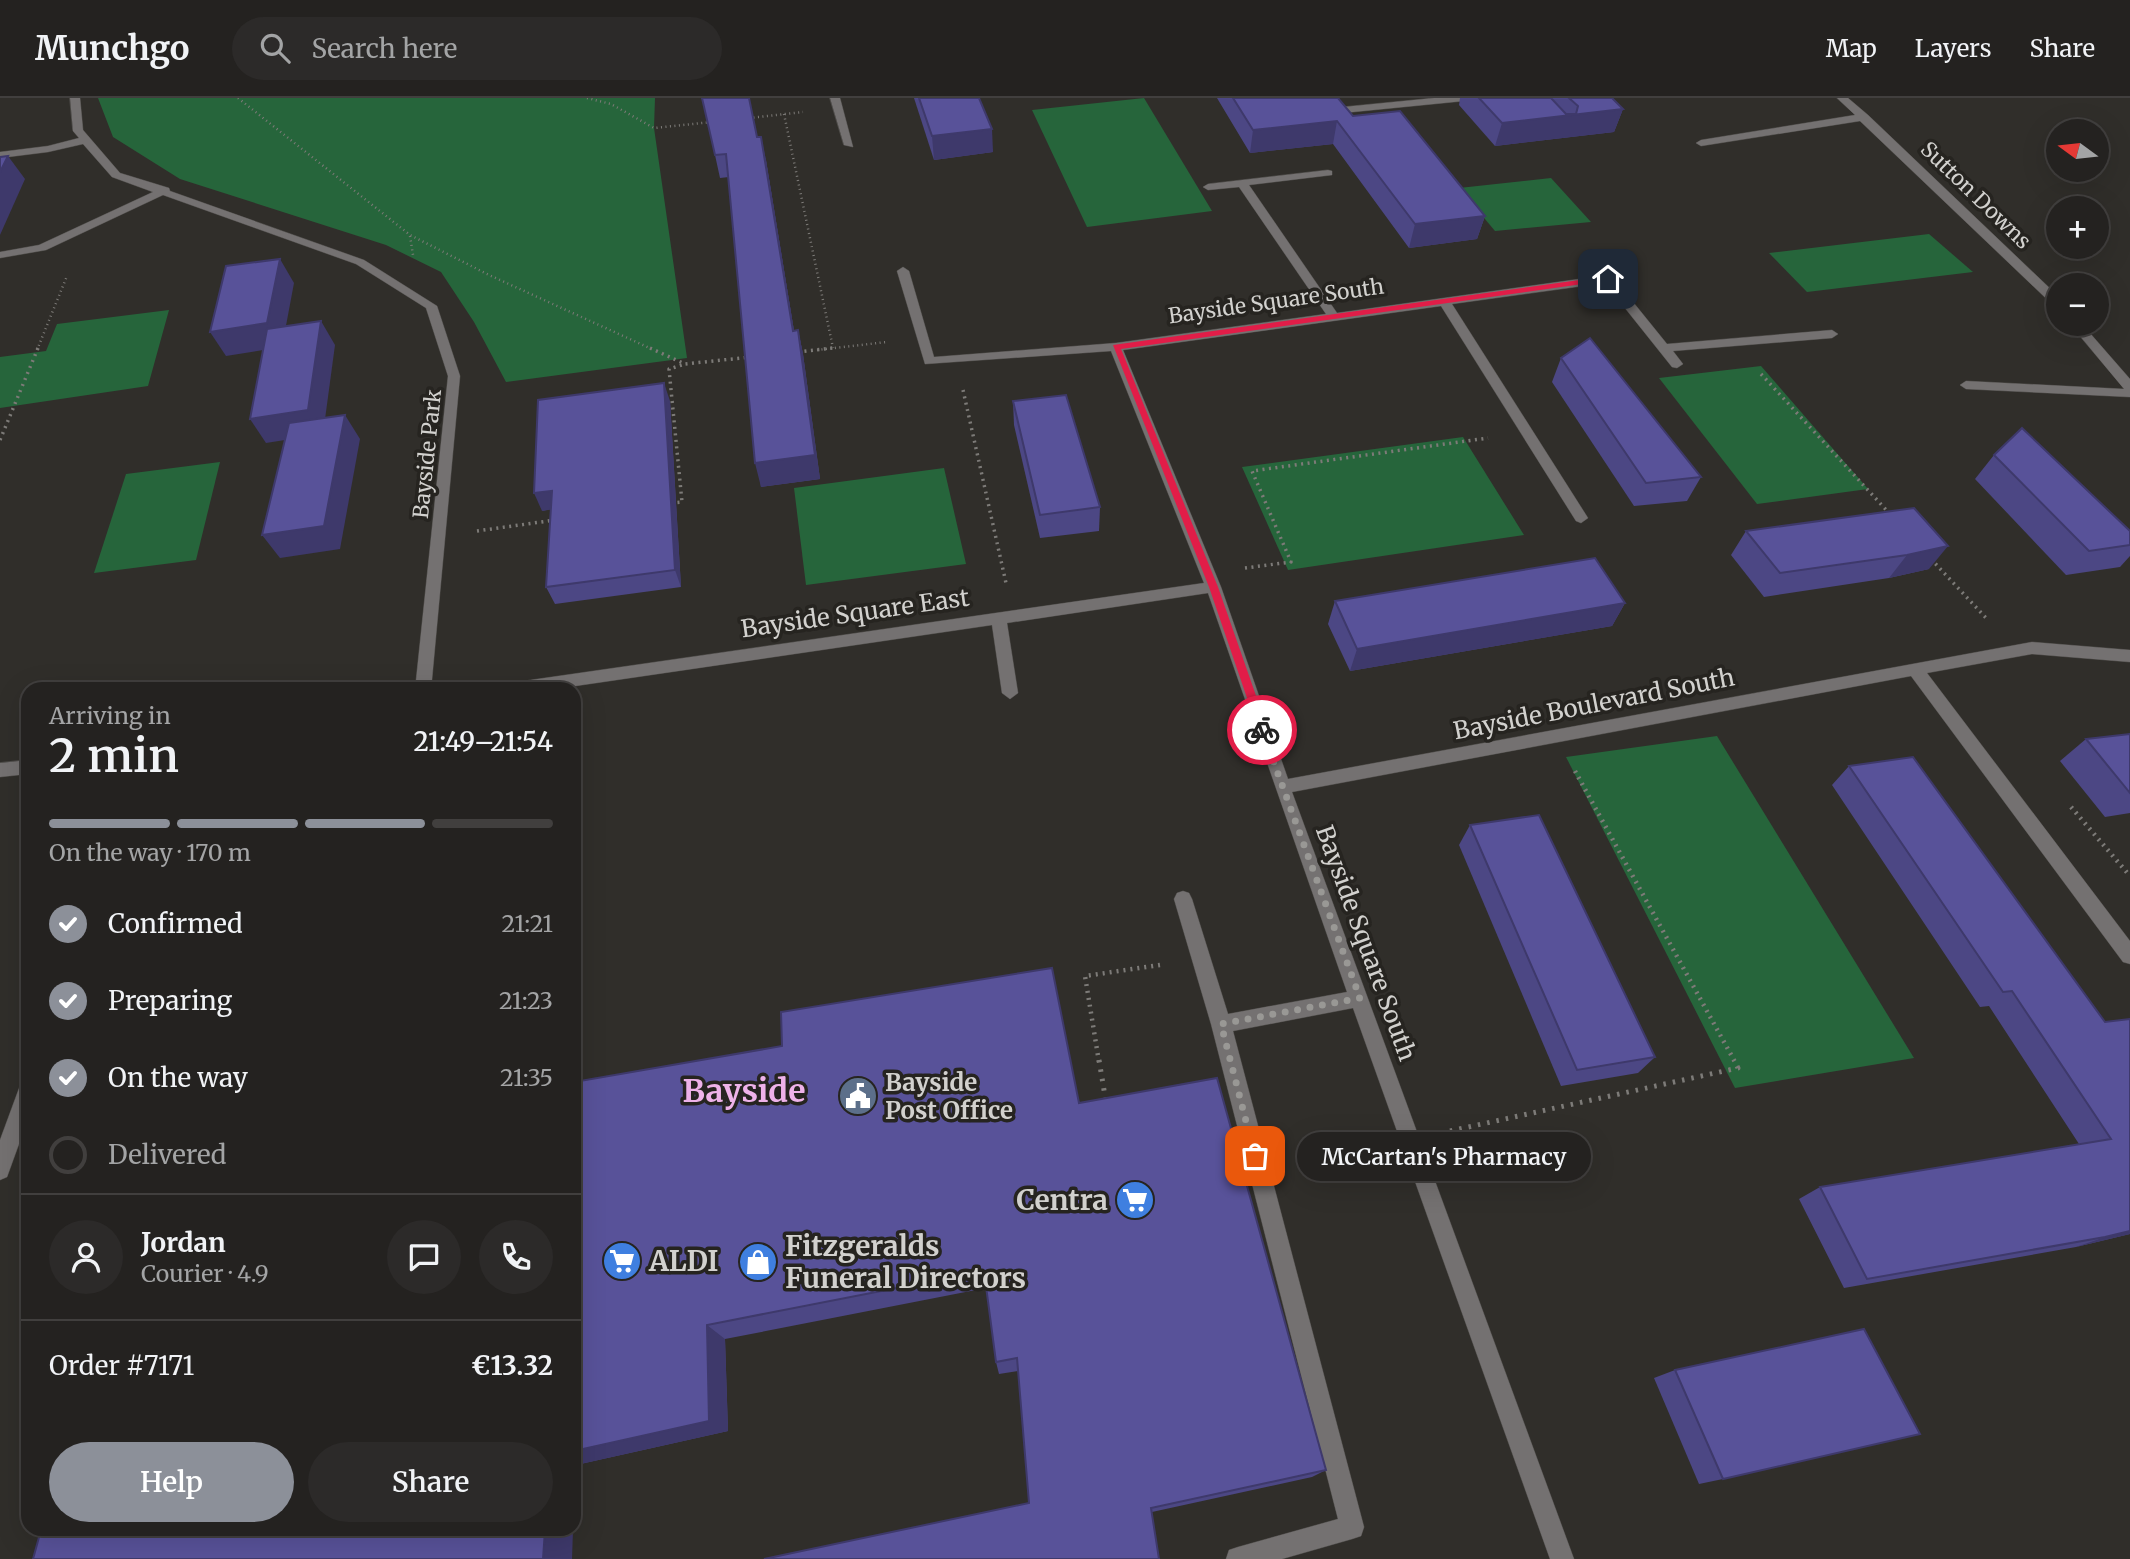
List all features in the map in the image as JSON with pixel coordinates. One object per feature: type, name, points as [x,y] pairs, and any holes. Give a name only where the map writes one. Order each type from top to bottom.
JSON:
[{"type":"street","name":"Bayside Park","points":[[75,98],[78,131],[116,175],[165,190],[360,262],[431,306],[454,376],[424,682]]},
{"type":"street","points":[[1332,111],[1386,102],[1464,98]]},
{"type":"street","name":"Sutton Downs","points":[[1842,98],[2046,291]]},
{"type":"street","points":[[837,102],[849,145]]},
{"type":"street","points":[[1701,143],[1864,117]]},
{"type":"street","points":[[0,155],[48,149],[85,140]]},
{"type":"street","points":[[1208,187],[1328,173]]},
{"type":"street","points":[[1242,183],[1333,316]]},
{"type":"street","points":[[0,256],[42,248],[165,190]]},
{"type":"street","name":"Bayside Square South","points":[[903,271],[929,361],[1116,347],[1608,279],[1677,364]]},
{"type":"street","points":[[1443,300],[1581,518]]},
{"type":"street","points":[[1665,348],[1832,334]]},
{"type":"street","points":[[2086,336],[2130,387]]},
{"type":"street","name":"Bayside Square South","points":[[1116,347],[1211,580],[1282,787],[1562,1559]]},
{"type":"street","points":[[1966,385],[2130,393]]},
{"type":"street","name":"Bayside Square East","points":[[557,682],[1006,616],[1211,580]]},
{"type":"street","points":[[1006,616],[1010,693]]},
{"type":"street","name":"Bayside Boulevard South","points":[[1282,787],[2016,650],[2032,648],[2130,656]]},
{"type":"street","points":[[1914,668],[2130,956]]},
{"type":"street","points":[[0,770],[21,768]]},
{"type":"street","points":[[1183,899],[1221,1024],[1353,1527],[1238,1559]]},
{"type":"street","points":[[1221,1024],[1360,998]]},
{"type":"street","points":[[0,1170],[21,1110]]},
{"type":"path","points":[[238,98],[410,235],[489,275],[685,364]]},
{"type":"path","points":[[587,98],[611,104],[654,128],[719,121]]},
{"type":"path","points":[[745,118],[784,114],[837,102]]},
{"type":"path","points":[[784,114],[833,348]]},
{"type":"path","points":[[0,440],[74,258],[42,248]]},
{"type":"path","points":[[793,352],[890,341]]},
{"type":"path","points":[[1732,342],[1893,517]]},
{"type":"path","points":[[670,503],[682,502],[669,369],[685,364],[752,357]]},
{"type":"path","points":[[953,358],[960,375],[1006,616]]},
{"type":"path","points":[[1211,580],[1291,562],[1252,471],[1527,433]]},
{"type":"path","points":[[438,536],[555,520]]},
{"type":"path","points":[[1931,558],[2016,650]]},
{"type":"path","points":[[1411,1139],[1738,1068],[1555,736]]},
{"type":"path","points":[[1107,1108],[1085,976],[1160,965]]},
{"type":"green space","points":[[98,98],[655,98],[654,128],[687,358],[506,382],[474,322],[441,272],[386,245],[180,179],[113,137]]},
{"type":"green space","points":[[1144,98],[1212,211],[1087,227],[1032,110]]},
{"type":"green space","points":[[1551,178],[1591,222],[1495,231],[1459,188]]},
{"type":"green space","points":[[1929,234],[1973,272],[1807,292],[1769,253]]},
{"type":"green space","points":[[169,310],[148,386],[0,408],[0,357],[46,351],[57,324]]},
{"type":"green space","points":[[1761,366],[1868,489],[1757,504],[1659,378]]},
{"type":"green space","points":[[1463,437],[1524,535],[1288,570],[1242,467]]},
{"type":"green space","points":[[220,462],[196,560],[94,573],[126,474]]},
{"type":"green space","points":[[944,468],[966,564],[806,585],[794,488]]},
{"type":"green space","points":[[1717,736],[1914,1058],[1735,1088],[1566,757]]},
{"type":"building","points":[[702,98],[749,98],[757,137],[761,137],[793,331],[798,330],[815,455],[755,463],[726,154],[715,155]]},
{"type":"building","points":[[919,98],[979,98],[992,129],[932,136]]},
{"type":"building","points":[[1233,98],[1338,98],[1353,116],[1400,111],[1485,216],[1415,224],[1337,121],[1253,130]]},
{"type":"building","points":[[1479,98],[1551,98],[1566,114],[1576,114],[1578,106],[1569,98],[1612,98],[1623,109],[1502,123]]},
{"type":"building","points":[[8,156],[0,172],[0,157]]},
{"type":"building","points":[[280,259],[267,323],[210,332],[226,266]]},
{"type":"building","points":[[321,321],[308,410],[250,419],[267,329]]},
{"type":"building","points":[[1590,338],[1701,477],[1646,483],[1561,358]]},
{"type":"building","points":[[664,383],[675,570],[546,587],[552,491],[534,493],[538,400]]},
{"type":"building","points":[[1066,395],[1100,507],[1040,515],[1013,401]]},
{"type":"building","points":[[345,415],[324,526],[262,535],[289,423]]},
{"type":"building","points":[[2022,428],[2130,531],[2130,545],[2089,551],[1994,455]]},
{"type":"building","points":[[1914,508],[1948,546],[1907,555],[1780,573],[1746,531]]},
{"type":"building","points":[[1595,558],[1625,603],[1357,649],[1335,601]]},
{"type":"building","points":[[2130,734],[2130,793],[2086,739]]},
{"type":"building","points":[[1913,757],[2105,1022],[2130,1019],[2130,1231],[1867,1279],[1820,1187],[2111,1139],[2012,991],[2003,992],[1849,766]]},
{"type":"building","points":[[1539,815],[1655,1057],[1577,1070],[1470,825]]},
{"type":"building","points":[[1052,968],[1079,1103],[1217,1078],[1326,1470],[1151,1508],[1159,1559],[764,1559],[1029,1503],[1017,1358],[996,1362],[984,1271],[707,1325],[709,1421],[581,1449],[581,1081],[782,1046],[781,1012]]},
{"type":"building","points":[[1864,1329],[1920,1434],[1723,1479],[1675,1370]]},
{"type":"building","points":[[39,1536],[545,1536],[543,1559],[33,1559]]},
{"type":"way so far","points":[[1255,1156],[1221,1024],[1360,998],[1262,730]]},
{"type":"place","name":"Bayside Post Office","points":[[858,1096]]},
{"type":"place","name":"McCartan's Pharmacy","points":[[1255,1156]]},
{"type":"place","name":"Centra","points":[[1135,1200]]},
{"type":"place","name":"ALDI","points":[[622,1261]]},
{"type":"place","name":"Fitzgeralds Funeral Directors","points":[[758,1262]]},
{"type":"district","name":"Bayside","points":[[744,1091]]},
{"type":"route","points":[[1262,730],[1213,587],[1116,347],[1608,279]]}]
